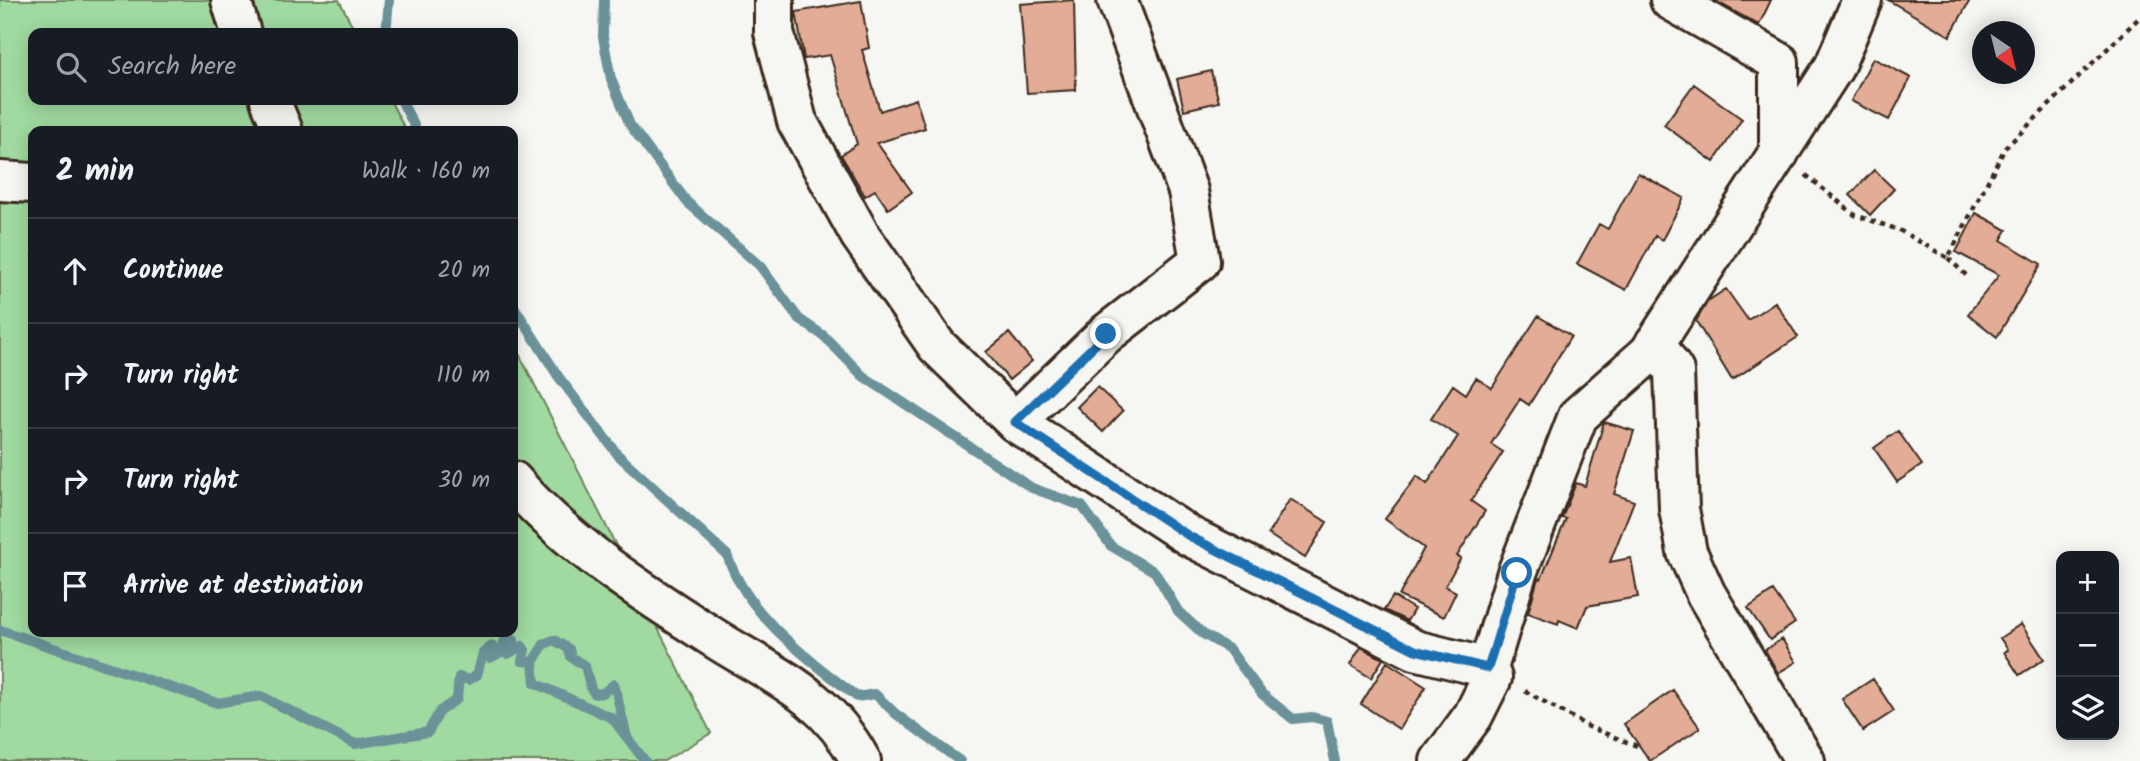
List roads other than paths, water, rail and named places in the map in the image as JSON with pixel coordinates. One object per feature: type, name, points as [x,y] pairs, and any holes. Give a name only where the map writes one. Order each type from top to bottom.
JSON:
[{"type":"street","points":[[231,0],[239,28]]},
{"type":"street","points":[[774,0],[774,32],[797,121],[860,235],[937,346],[1015,422],[1189,536],[1415,650],[1488,668]]},
{"type":"street","points":[[1015,422],[1106,334],[1200,261],[1188,191],[1117,0]]},
{"type":"street","points":[[1670,0],[1686,6],[1779,62],[1779,153]]},
{"type":"street","points":[[1440,761],[1473,716],[1492,678],[1488,668],[1517,573],[1578,416],[1649,353],[1656,343],[1729,225],[1834,67],[1862,0]]},
{"type":"street","points":[[0,181],[28,183]]},
{"type":"street","points":[[1656,343],[1674,371],[1679,509],[1687,552],[1706,594],[1805,761]]},
{"type":"street","points":[[518,487],[535,507],[660,603],[800,688],[847,734],[861,761]]},
{"type":"waterway","points":[[386,28],[389,0]]},
{"type":"waterway","points":[[604,0],[603,37],[611,79],[630,125],[687,202],[760,266],[799,319],[824,336],[863,376],[1032,488],[1082,506],[1111,546],[1155,572],[1178,611],[1203,634],[1229,649],[1262,694],[1293,719],[1312,717],[1327,721],[1335,761]]},
{"type":"waterway","points":[[404,105],[414,126]]},
{"type":"waterway","points":[[518,313],[558,376],[618,455],[727,555],[749,598],[781,635],[857,697],[875,694],[896,714],[960,761]]},
{"type":"waterway","points":[[0,630],[217,703],[261,696],[355,744],[428,732],[440,711],[457,699],[459,677],[469,680],[477,675],[483,653],[492,646],[490,658],[501,652],[505,640],[514,640],[508,654],[522,646],[525,650],[522,661],[533,662],[535,683],[612,718],[645,761]]},
{"type":"waterway","points":[[533,662],[544,644],[554,640],[569,649],[571,657],[585,666],[595,694],[603,693],[614,684],[627,737]]}]
